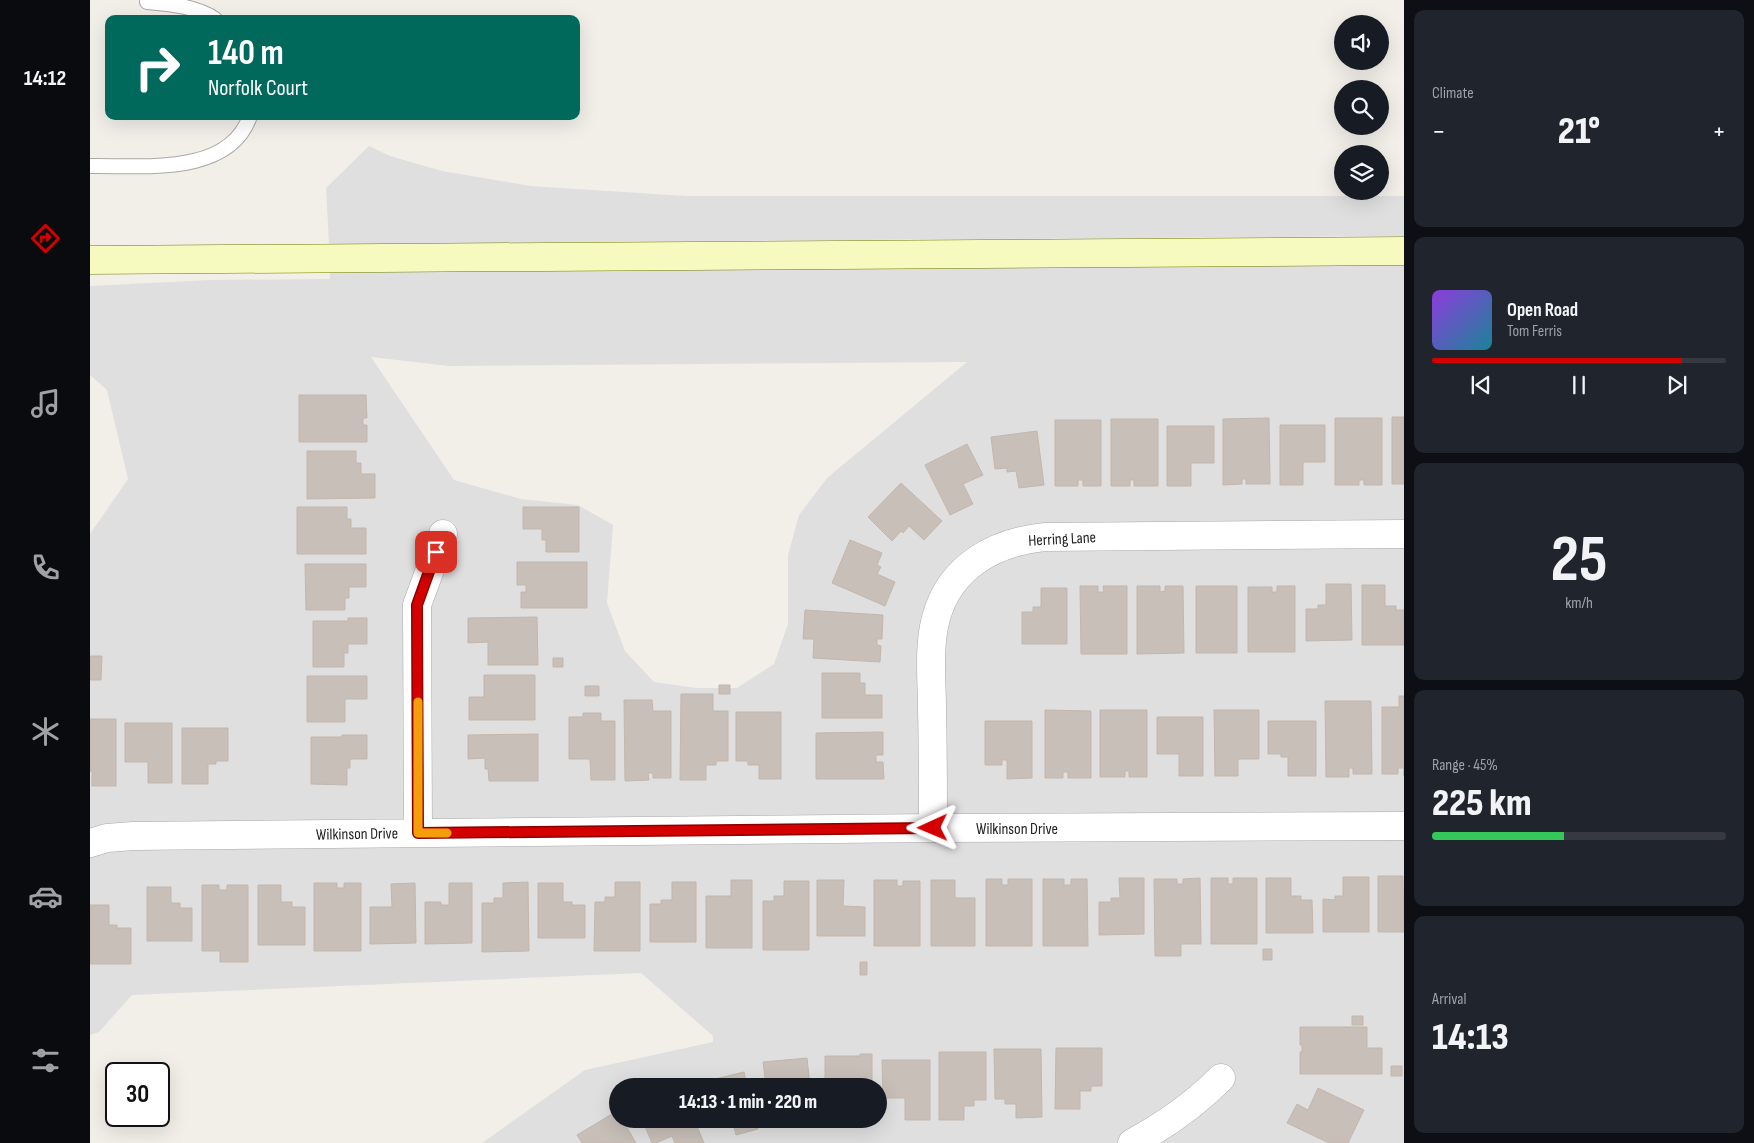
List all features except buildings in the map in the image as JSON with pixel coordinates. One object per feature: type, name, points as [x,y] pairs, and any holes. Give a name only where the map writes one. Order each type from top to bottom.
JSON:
[{"type":"main road","points":[[90,260],[1404,250]]},
{"type":"street","points":[[418,833],[417,605],[443,534]]},
{"type":"street","name":"Herring Lane","points":[[933,828],[932,649],[936,618],[949,589],[958,576],[983,556],[1012,542],[1045,537],[1404,534]]},
{"type":"street","name":"Wilkinson Drive","points":[[90,843],[107,838],[133,836],[933,828],[1404,826]]},
{"type":"street","points":[[1132,1143],[1152,1132],[1192,1104],[1221,1078]]},
{"type":"lane","points":[[147,2],[168,4],[209,15]]},
{"type":"lane","points":[[90,166],[181,165],[216,154],[234,140],[249,120]]},
{"type":"shaded area","points":[[369,146],[390,156],[442,171],[530,186],[686,196],[1334,196],[1334,200],[1389,200],[1389,196],[1404,196],[1404,236],[329,244],[326,188]]},
{"type":"shaded area","points":[[1404,265],[1404,1143],[482,1143],[585,1070],[713,1042],[713,1036],[641,973],[132,995],[99,1032],[90,1035],[90,534],[128,479],[107,390],[90,375],[90,286],[209,280],[330,279],[330,272]],"holes":[[[371,357],[449,366],[967,362],[827,478],[799,515],[788,555],[788,624],[774,664],[737,688],[696,688],[654,682],[625,651],[607,603],[613,525],[578,505],[521,499],[454,480]]]},
{"type":"slow traffic","points":[[418,702],[418,833],[447,833]]},
{"type":"route","points":[[436,552],[417,605],[418,833],[933,828]]}]
